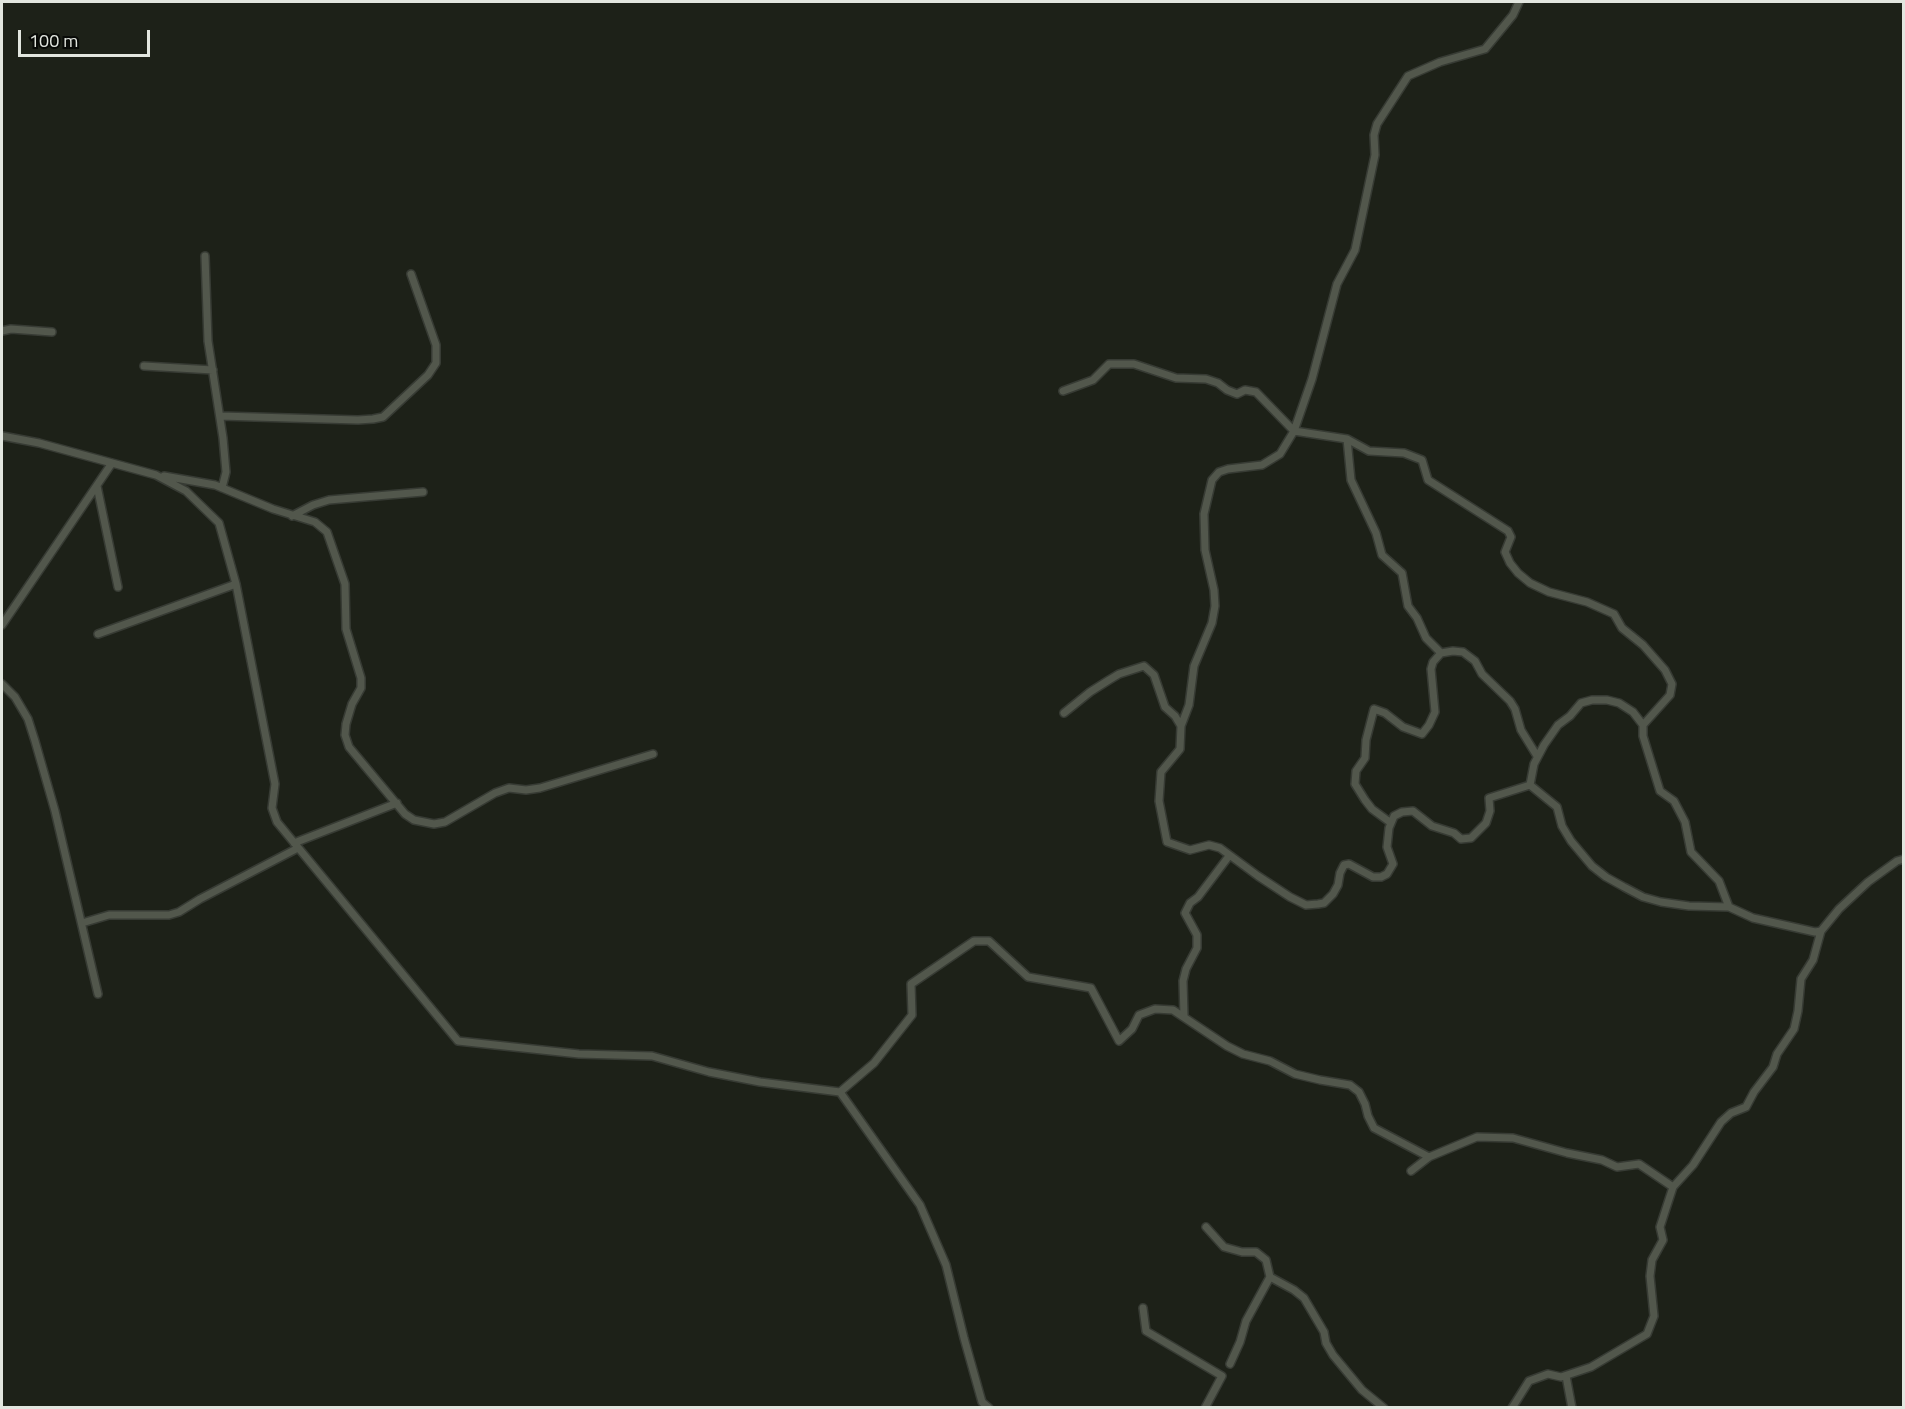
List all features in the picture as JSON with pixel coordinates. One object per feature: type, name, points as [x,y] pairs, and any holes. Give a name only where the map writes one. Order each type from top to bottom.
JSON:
[{"type":"street","points":[[1519,2],[1513,15],[1485,49],[1440,62],[1408,76],[1377,124],[1374,135],[1375,154],[1355,250],[1337,284],[1312,379],[1294,431],[1280,454],[1271,460],[1262,465],[1219,472],[1212,480],[1204,514],[1205,550],[1214,590],[1215,606],[1212,623],[1194,666],[1188,705],[1181,726],[1180,749],[1161,772],[1159,801],[1167,842],[1190,850],[1209,845],[1220,848],[1290,897],[1306,904],[1318,904],[1324,903],[1333,894],[1344,865],[1349,864],[1373,877],[1387,874],[1393,864],[1387,847],[1394,816],[1402,812],[1413,812],[1432,826],[1454,833],[1461,839],[1471,838],[1486,823],[1490,811],[1489,798],[1530,785]]},
{"type":"street","points":[[205,256],[208,340],[226,472],[222,488]]},
{"type":"street","points":[[220,416],[358,420],[374,420],[382,417],[428,375],[436,363],[436,345],[411,273]]},
{"type":"street","points":[[2,331],[11,329],[52,332]]},
{"type":"street","points":[[1063,391],[1093,380],[1109,364],[1134,364],[1176,378],[1206,379],[1237,394],[1245,390],[1256,392],[1294,431],[1347,439],[1369,451],[1404,453],[1422,460],[1428,480],[1508,531],[1511,537],[1505,552],[1518,573],[1530,583],[1550,592],[1587,602],[1614,614],[1622,628],[1643,645],[1665,670],[1672,684],[1670,695],[1642,725]]},
{"type":"street","points":[[144,366],[213,370]]},
{"type":"street","points":[[2,436],[39,443],[156,475],[216,485],[292,516],[315,522],[327,532],[345,584],[346,629],[361,678],[361,688],[352,704],[345,735],[349,747],[414,820],[434,824],[445,822],[495,792],[509,788],[526,790],[540,788],[654,754]]},
{"type":"street","points":[[1347,439],[1351,480],[1376,533],[1382,555],[1402,573],[1408,606],[1417,618],[1426,638],[1441,653]]},
{"type":"street","points":[[2,625],[112,464]]},
{"type":"street","points":[[156,475],[186,491],[219,523],[236,584],[275,784],[272,808],[277,822],[458,1041],[579,1054],[652,1056],[709,1072],[760,1082],[840,1092],[920,1205],[946,1265],[982,1402],[989,1407]]},
{"type":"street","points":[[97,486],[118,588]]},
{"type":"street","points":[[292,516],[329,500],[423,492]]},
{"type":"street","points":[[98,634],[236,584]]},
{"type":"street","points":[[1391,823],[1372,809],[1354,783],[1356,771],[1365,758],[1366,740],[1374,709],[1385,713],[1403,727],[1422,734],[1435,712],[1431,669],[1433,662],[1441,653],[1463,652],[1475,661],[1482,674],[1510,701],[1515,709],[1521,730],[1537,756]]},
{"type":"street","points":[[1064,713],[1090,692],[1119,674],[1143,666],[1155,675],[1165,708],[1181,726]]},
{"type":"street","points":[[2,684],[15,697],[35,741],[55,811],[98,994]]},
{"type":"street","points":[[1530,785],[1537,756],[1558,724],[1570,716],[1581,703],[1599,700],[1619,703],[1633,712],[1642,725],[1643,736],[1660,791],[1674,801],[1684,822],[1691,852],[1719,881],[1729,907]]},
{"type":"street","points":[[1530,785],[1557,807],[1562,826],[1592,866],[1606,877],[1643,897],[1689,906],[1729,907],[1753,918],[1792,928],[1821,931]]},
{"type":"street","points":[[81,923],[110,915],[169,915],[179,912],[296,845],[397,803]]},
{"type":"street","points":[[1184,1016],[1183,981],[1186,969],[1197,948],[1197,934],[1185,913],[1190,903],[1198,897],[1229,856]]},
{"type":"street","points":[[1512,1407],[1529,1381],[1548,1374],[1566,1376],[1591,1367],[1647,1334],[1654,1317],[1650,1276],[1652,1260],[1663,1240],[1660,1227],[1673,1186],[1693,1165],[1721,1122],[1731,1113],[1746,1107],[1773,1067],[1777,1054],[1794,1029],[1801,979],[1813,960],[1821,931],[1839,909],[1868,882],[1897,861],[1904,859]]},
{"type":"street","points":[[840,1092],[874,1063],[912,1014],[911,984],[974,941],[989,941],[1028,977],[1091,988],[1119,1041],[1132,1029],[1139,1015],[1146,1011],[1164,1008],[1173,1010],[1243,1054],[1270,1061],[1295,1074],[1350,1085],[1359,1092],[1374,1128],[1429,1158]]},
{"type":"street","points":[[1411,1171],[1429,1158],[1477,1137],[1513,1138],[1602,1160],[1617,1167],[1639,1164],[1673,1186]]},
{"type":"street","points":[[1206,1227],[1224,1247],[1242,1252],[1256,1252],[1266,1260],[1270,1277],[1246,1322],[1230,1364]]},
{"type":"street","points":[[1270,1277],[1304,1298],[1333,1355],[1362,1390],[1384,1407]]},
{"type":"street","points":[[1143,1308],[1146,1331],[1222,1376],[1205,1407]]},
{"type":"street","points":[[1566,1376],[1572,1407]]}]
